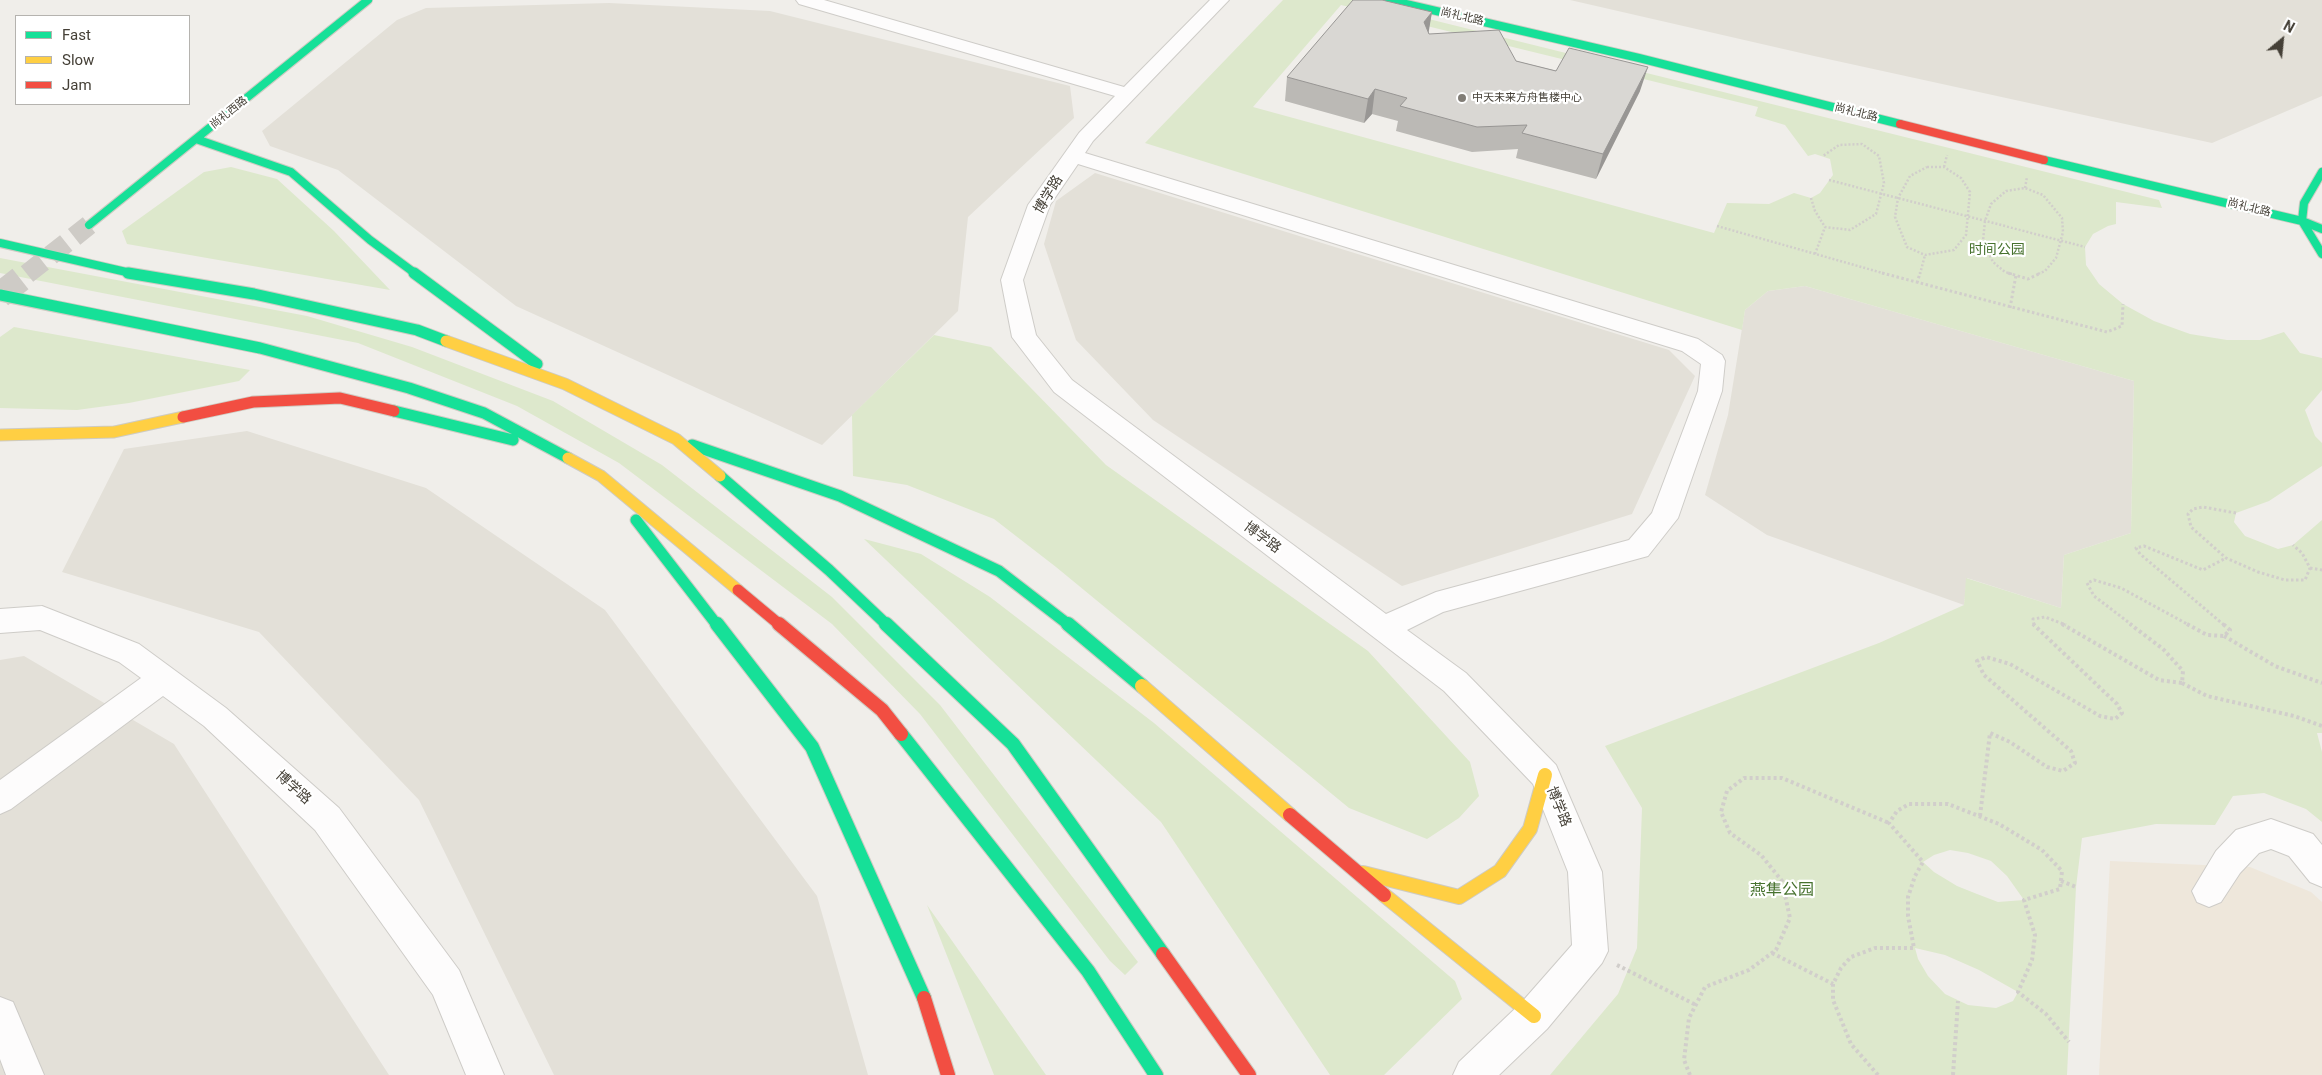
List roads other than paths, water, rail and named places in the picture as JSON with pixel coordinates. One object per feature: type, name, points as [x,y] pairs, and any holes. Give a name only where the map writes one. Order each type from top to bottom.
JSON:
[{"type":"main road","name":"尚礼西路","points":[[89,225],[367,0]]},
{"type":"main road","name":"尚礼北路","points":[[1389,0],[1639,58],[2022,154],[2302,221],[2322,229]]},
{"type":"main road","points":[[1540,23],[1743,72]]},
{"type":"main road","points":[[196,140],[291,172],[370,240],[565,384]]},
{"type":"main road","points":[[2322,172],[2304,203],[2302,221],[2322,254]]},
{"type":"main road","points":[[0,243],[123,272],[254,294],[417,330],[565,384],[676,440],[840,496],[999,571],[1098,647],[1355,872],[1534,1016]]},
{"type":"main road","points":[[0,295],[260,348],[409,388],[484,413],[601,476],[882,710],[1088,971],[1156,1075]]},
{"type":"main road","points":[[0,434],[114,432],[253,402],[340,398],[550,449]]},
{"type":"main road","points":[[676,440],[829,570],[1013,744],[1249,1075]]},
{"type":"main road","points":[[601,476],[812,747],[925,1000],[948,1075]]},
{"type":"main road","points":[[1355,872],[1459,897],[1500,871],[1530,829],[1546,775]]},
{"type":"street","points":[[805,0],[1128,94]]},
{"type":"street","name":"博学路","points":[[1220,0],[1086,137],[1039,205],[1012,280],[1024,337],[1062,386],[1455,682],[1546,775],[1585,872],[1590,951],[1534,1016]]},
{"type":"street","points":[[1073,156],[1690,345],[1713,361],[1710,391],[1664,518],[1638,548],[1436,603],[1383,628]]},
{"type":"street","name":"博学路","points":[[0,622],[42,618],[129,653],[215,717],[327,819],[446,983],[485,1075]]},
{"type":"street","points":[[0,799],[164,679]]},
{"type":"street","points":[[2208,891],[2228,862],[2248,841],[2271,834],[2301,845],[2322,871]]},
{"type":"street","points":[[0,1015],[25,1075]]},
{"type":"street","points":[[1472,1075],[1534,1016]]},
{"type":"tunnel","points":[[27,274],[89,225]]},
{"type":"tunnel","points":[[0,295],[28,273]]},
{"type":"place","name":"中天未来方舟售楼中心","points":[[1462,98]]},
{"type":"park label","name":"时间公园","points":[[1997,250]]},
{"type":"park label","name":"燕隼公园","points":[[1782,891]]}]
